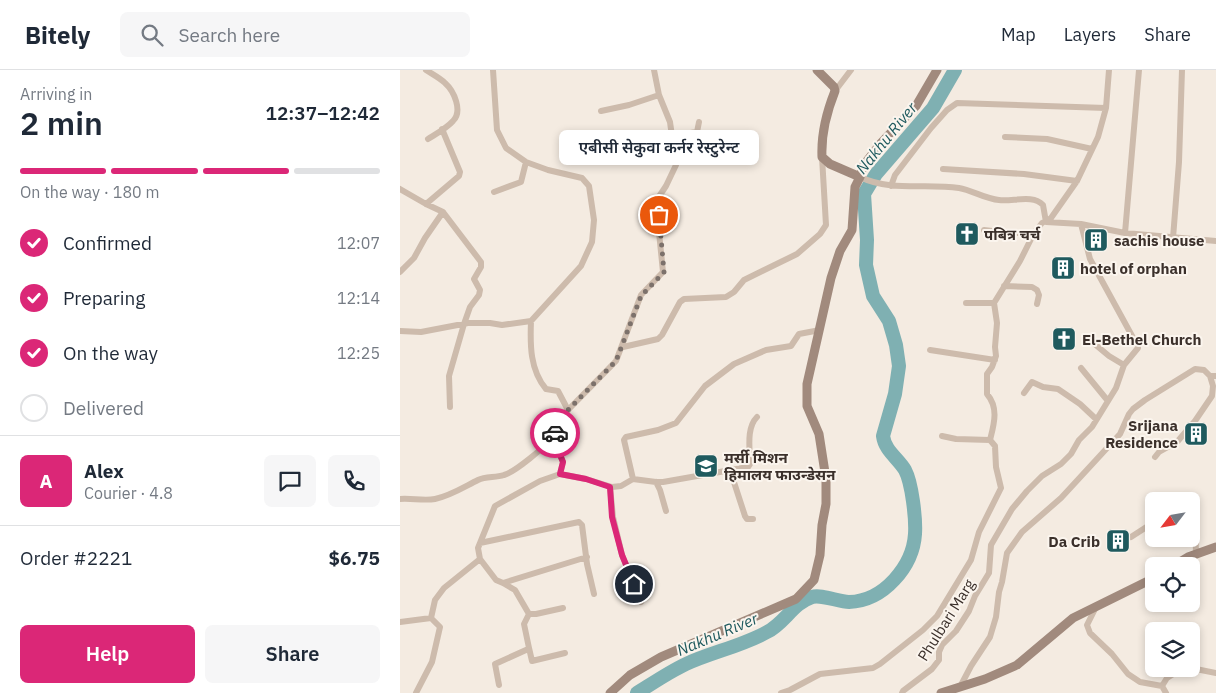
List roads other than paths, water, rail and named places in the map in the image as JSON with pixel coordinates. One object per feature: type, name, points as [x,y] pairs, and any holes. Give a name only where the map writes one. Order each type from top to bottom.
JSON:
[{"type":"street","points":[[426,70],[446,83],[458,106],[457,116],[454,121],[428,139]]},
{"type":"street","points":[[400,331],[421,332],[464,324],[490,323],[502,325],[531,321],[581,266],[592,242],[594,220],[590,186],[582,178],[548,170],[526,162],[506,148],[497,130],[493,70]]},
{"type":"street","points":[[400,499],[434,500],[450,495],[480,479],[502,476],[513,472],[553,438],[568,410],[616,361],[623,347],[641,296],[664,272],[659,232],[658,198],[676,165],[670,122],[659,95],[654,70]]},
{"type":"street","points":[[817,70],[834,87],[835,91]]},
{"type":"street","points":[[623,347],[658,338],[680,302],[684,299],[726,297],[734,292],[744,280],[787,261],[812,242],[826,225],[822,157],[824,136],[830,104],[835,91],[851,70]]},
{"type":"street","points":[[610,693],[630,675],[661,657],[796,599],[814,580],[820,555],[822,525],[826,504],[826,479],[819,434],[807,406],[807,384],[831,278],[840,251],[852,230],[854,187],[862,178],[863,166],[881,143],[916,106],[937,70]]},
{"type":"street","points":[[990,440],[995,416],[992,400],[987,394],[986,383],[995,360],[997,323],[994,303],[1020,261],[1034,233],[1052,218],[1077,181],[1098,137],[1106,108],[1109,70]]},
{"type":"street","points":[[1125,233],[1139,70]]},
{"type":"street","points":[[1173,238],[1180,162],[1182,70]]},
{"type":"street","points":[[601,111],[629,105],[659,95]]},
{"type":"street","points":[[887,185],[931,128],[947,110],[957,103],[1106,108]]},
{"type":"street","points":[[671,136],[697,132],[699,122]]},
{"type":"street","points":[[426,204],[459,176],[460,172],[442,129]]},
{"type":"street","points":[[1004,137],[1047,139],[1092,148]]},
{"type":"street","points":[[822,157],[830,164],[862,178],[887,185],[960,188],[977,195],[1000,200],[1036,200],[1043,205],[1044,223]]},
{"type":"street","points":[[494,192],[521,182],[526,162]]},
{"type":"street","points":[[943,169],[1024,174],[1077,181]]},
{"type":"street","points":[[400,189],[443,212],[481,262],[481,267],[474,279],[480,290],[479,295],[470,306],[449,376],[450,407]]},
{"type":"street","points":[[400,272],[414,258],[424,238],[443,212]]},
{"type":"street","points":[[1044,223],[1081,224],[1125,233],[1216,241]]},
{"type":"street","name":"Phulbari Marg","points":[[902,693],[903,690],[932,669],[939,660],[939,652],[942,645],[956,631],[969,611],[975,596],[989,572],[991,544],[1012,509],[1042,476],[1061,464],[1071,454],[1079,440],[1092,427],[1116,388],[1124,365],[1138,348],[1090,259],[1081,224]]},
{"type":"street","points":[[984,230],[1034,233]]},
{"type":"street","points":[[1004,286],[1032,287],[1037,290],[1039,295],[1037,304]]},
{"type":"street","points":[[966,303],[994,303]]},
{"type":"street","points":[[531,321],[532,361],[541,383],[546,389],[558,391],[568,410]]},
{"type":"street","points":[[634,479],[624,440],[626,437],[658,430],[676,423],[705,386],[734,364],[766,350],[791,346],[799,334],[820,330]]},
{"type":"street","points":[[1091,341],[1109,356],[1124,365]]},
{"type":"street","points":[[930,350],[995,360]]},
{"type":"street","points":[[1081,368],[1108,401]]},
{"type":"street","points":[[960,688],[971,666],[990,637],[996,617],[1007,553],[1022,532],[1061,498],[1120,434],[1129,414],[1138,404],[1195,369],[1204,370],[1213,376],[1212,396],[1195,421],[1177,442],[1159,452],[1155,457]]},
{"type":"street","points":[[1024,394],[1032,382],[1043,387],[1058,388],[1080,404],[1096,419]]},
{"type":"street","points":[[529,614],[515,590],[496,580],[480,559],[478,548],[494,506],[540,481],[560,474],[586,479],[610,487],[620,486],[634,479],[656,482],[748,467],[750,464],[750,429],[757,417]]},
{"type":"street","points":[[781,693],[820,674],[873,668],[923,630],[937,616],[971,560],[979,532],[1001,488],[996,466],[995,446],[990,440],[956,439],[942,436]]},
{"type":"street","points":[[553,438],[563,462],[560,474]]},
{"type":"street","points":[[730,470],[744,516],[747,519],[753,519]]},
{"type":"street","points":[[656,482],[666,511]]},
{"type":"street","points":[[610,487],[612,517],[622,555],[641,602]]},
{"type":"street","points":[[480,543],[579,522],[582,525],[594,594]]},
{"type":"street","points":[[1131,537],[1145,528]]},
{"type":"street","points":[[1190,557],[1216,546]]},
{"type":"street","points":[[1196,548],[1196,554]]},
{"type":"street","points":[[503,583],[587,558]]},
{"type":"street","points":[[431,618],[435,600],[444,588],[480,559]]},
{"type":"street","points":[[941,693],[985,679],[1017,665],[1073,618],[1145,582]]},
{"type":"street","points":[[1096,607],[1087,625],[1090,633],[1112,654],[1128,674],[1140,682],[1162,686],[1166,693]]},
{"type":"street","points":[[529,614],[563,608]]},
{"type":"street","points":[[529,614],[524,624],[532,661],[565,652]]},
{"type":"street","points":[[400,622],[431,618]]},
{"type":"street","points":[[416,693],[432,662],[440,627],[431,618]]},
{"type":"street","points":[[499,685],[495,664],[529,648]]},
{"type":"street","points":[[1200,670],[1216,673]]},
{"type":"street","points":[[1162,686],[1169,677]]},
{"type":"waterway","name":"Nakhu River","points":[[637,693],[686,664],[767,632],[779,624],[799,604],[812,597],[816,596],[849,602],[862,600],[874,595],[894,580],[909,558],[915,534],[912,492],[905,470],[886,446],[883,436],[895,394],[899,366],[896,345],[889,321],[873,296],[866,265],[867,240],[864,194],[876,174],[933,108],[955,70]]},
{"type":"place","name":"एबीसी सेकुवा कर्नर रेस्टुरेन्ट","points":[[659,215]]},
{"type":"place","name":"पबित्र चर्च","points":[[967,234]]},
{"type":"place","name":"sachis house","points":[[1096,240]]},
{"type":"place","name":"hotel of orphan","points":[[1063,268]]},
{"type":"place","name":"El-Bethel Church","points":[[1064,339]]},
{"type":"place","name":"Srijana Residence","points":[[1196,434]]},
{"type":"place","name":"मर्सी मिशन हिमालय फाउन्डेसन","points":[[706,466]]},
{"type":"place","name":"Da Crib","points":[[1118,541]]}]
